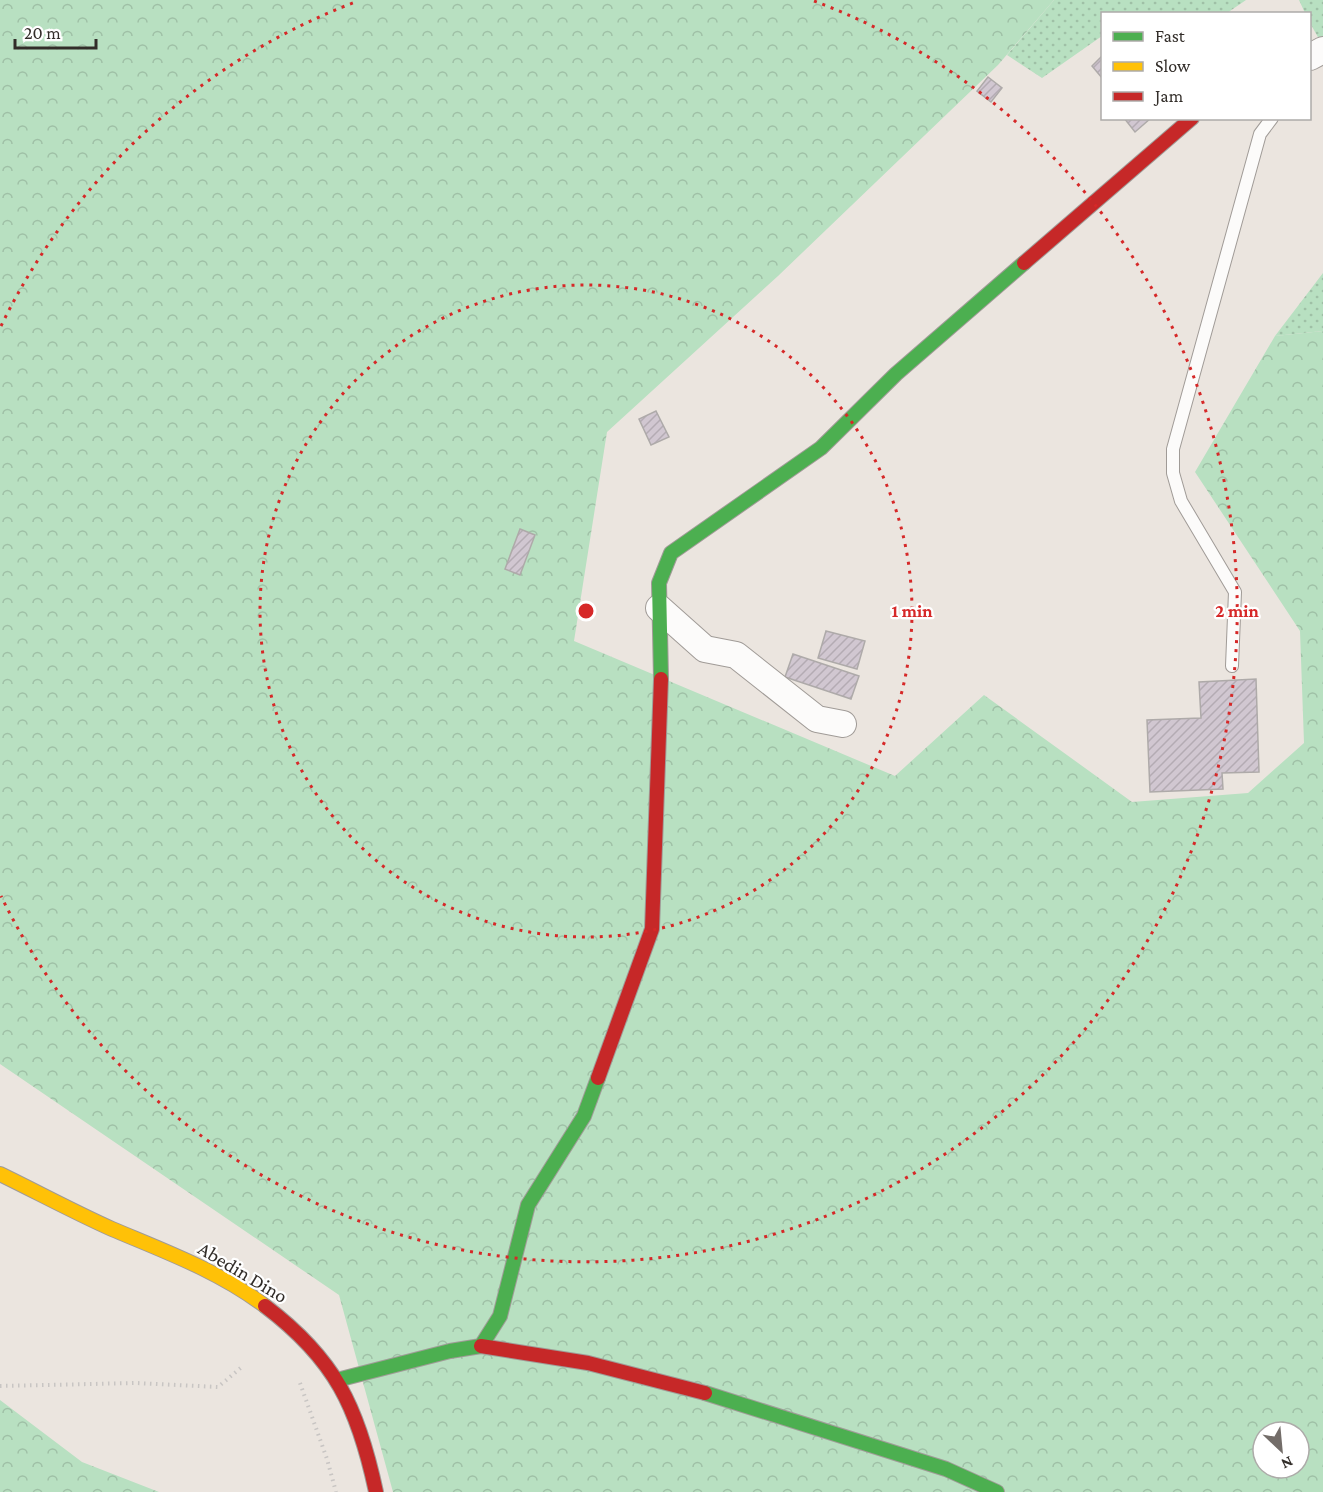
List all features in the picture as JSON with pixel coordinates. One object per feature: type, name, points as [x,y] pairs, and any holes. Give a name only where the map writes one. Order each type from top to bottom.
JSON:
[{"type":"street","points":[[481,1346],[500,1316],[528,1205],[584,1116],[652,929],[662,705],[659,583],[671,553],[821,448],[896,374],[1190,120]]},
{"type":"street","points":[[659,608],[705,649],[736,655],[818,719],[843,724]]},
{"type":"street","name":"Abedin Dino","points":[[0,1174],[94,1221],[212,1271],[259,1299],[308,1341],[337,1380],[359,1423],[376,1492]]},
{"type":"street","points":[[337,1380],[450,1351],[481,1346],[588,1363],[730,1400],[946,1469],[997,1492]]},
{"type":"lane","points":[[1232,666],[1235,592],[1181,501],[1173,473],[1173,449],[1260,134],[1270,120]]},
{"type":"path","points":[[0,1386],[136,1383],[218,1387],[243,1366]]},
{"type":"path","points":[[298,1381],[327,1459],[336,1492]]},
{"type":"green space","points":[[0,0],[1054,0],[998,65],[778,276],[607,432],[574,641],[895,776],[984,695],[1132,802],[1248,793],[1304,743],[1300,631],[1195,472],[1275,336],[1323,331],[1323,1492],[393,1492],[339,1295],[0,1064]]},
{"type":"green space","points":[[1054,0],[1246,0],[1228,12],[1101,12],[1101,37],[1042,78],[1007,55]]},
{"type":"green space","points":[[1299,0],[1323,0],[1323,46],[1311,25],[1311,12],[1305,12]]},
{"type":"green space","points":[[1323,273],[1323,331],[1275,336]]},
{"type":"green space","points":[[0,1400],[82,1462],[159,1492],[0,1492]]},
{"type":"building","points":[[1101,57],[1101,77],[1092,66]]},
{"type":"building","points":[[988,77],[1002,88],[991,102],[977,91]]},
{"type":"building","points":[[1126,120],[1149,120],[1135,132]]},
{"type":"building","points":[[656,411],[669,437],[651,445],[639,419]]},
{"type":"building","points":[[520,529],[535,535],[520,575],[505,569]]},
{"type":"building","points":[[826,631],[865,641],[857,669],[818,658]]},
{"type":"building","points":[[793,654],[859,676],[851,699],[785,677]]},
{"type":"building","points":[[1256,679],[1259,772],[1222,773],[1223,789],[1150,792],[1147,720],[1201,718],[1199,682]]},
{"type":"traffic: fast","points":[[661,679],[659,583],[671,553],[821,448],[896,374],[1024,263]]},
{"type":"traffic: fast","points":[[337,1380],[450,1351],[481,1346],[500,1316],[528,1205],[584,1116],[598,1078]]},
{"type":"traffic: fast","points":[[705,1393],[946,1469],[997,1492]]},
{"type":"traffic: slow","points":[[0,1174],[98,1222],[210,1272],[265,1306]]},
{"type":"traffic: jam","points":[[1024,263],[1190,120]]},
{"type":"traffic: jam","points":[[598,1078],[652,929],[661,679]]},
{"type":"traffic: jam","points":[[265,1306],[309,1345],[340,1387],[361,1435],[376,1492]]},
{"type":"traffic: jam","points":[[481,1346],[588,1363],[705,1393]]}]
